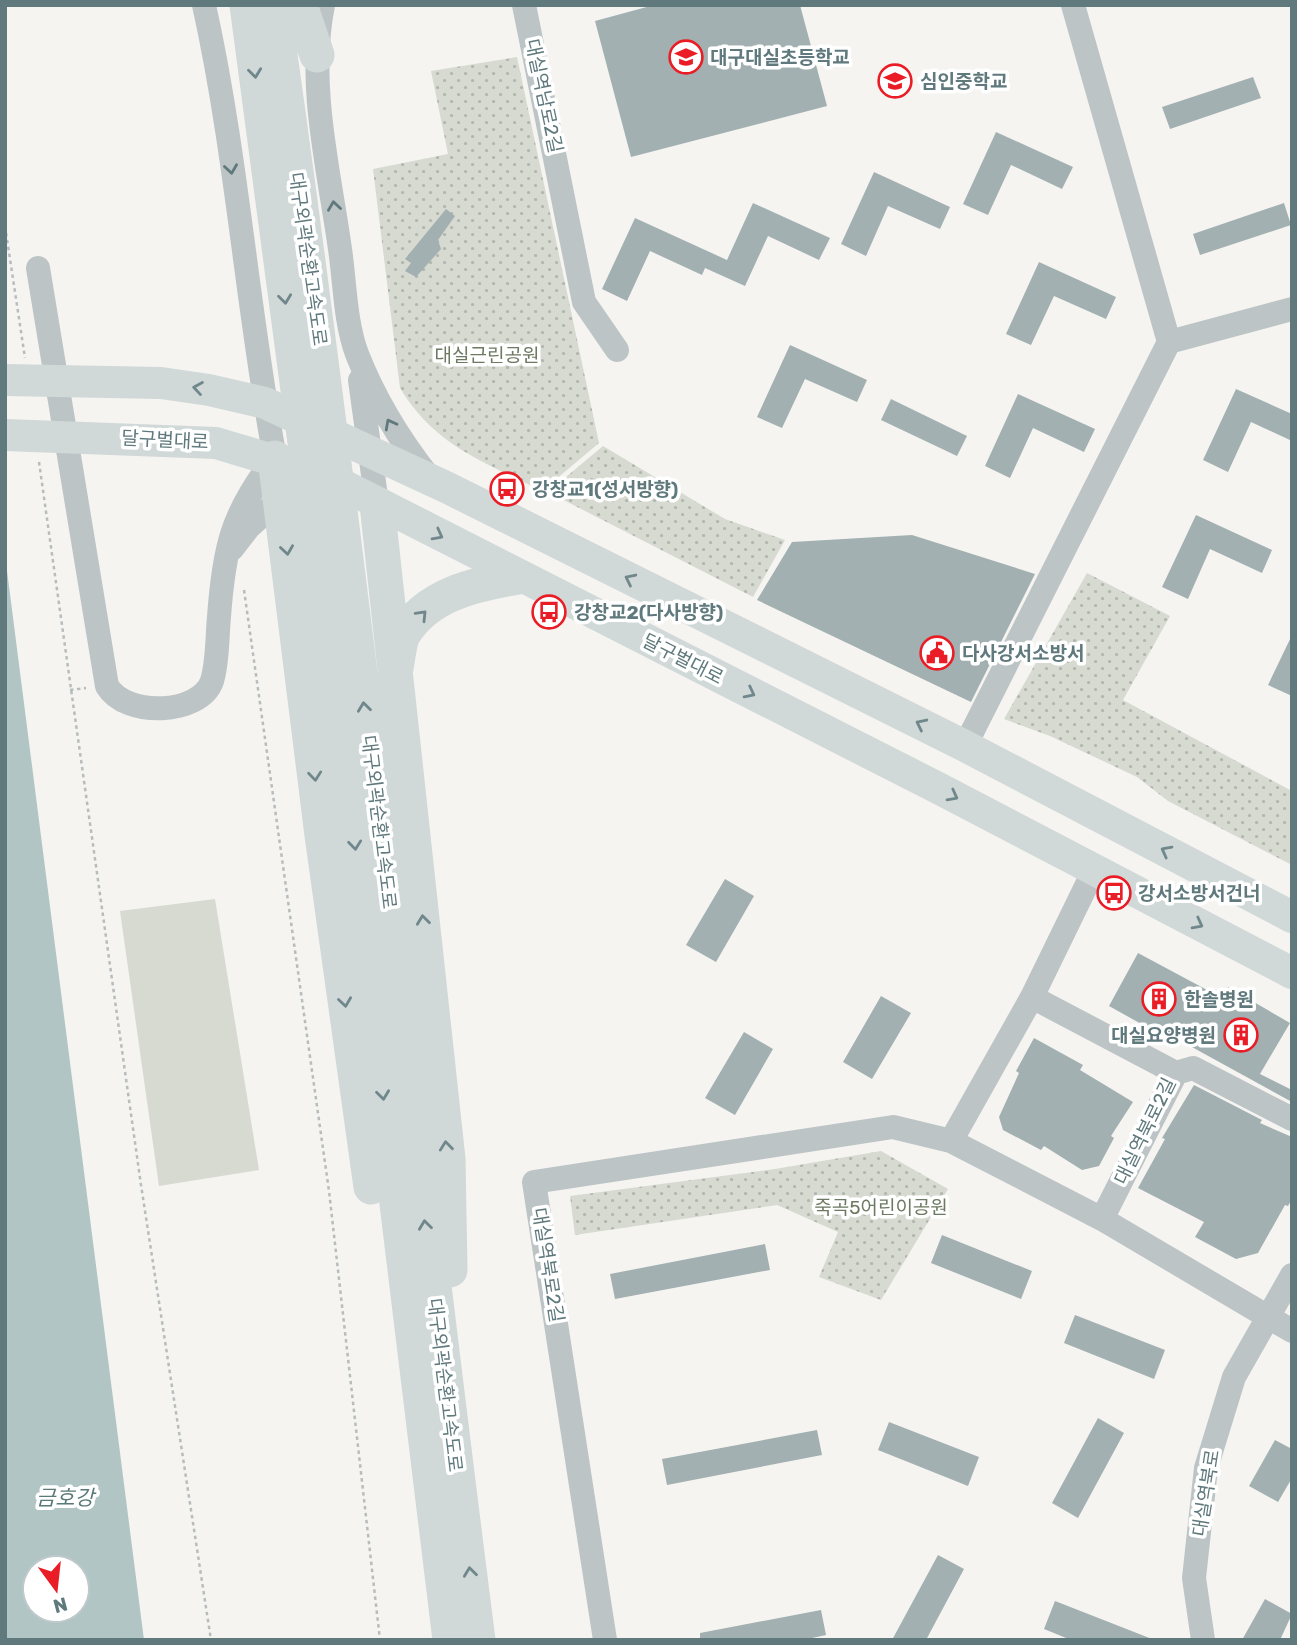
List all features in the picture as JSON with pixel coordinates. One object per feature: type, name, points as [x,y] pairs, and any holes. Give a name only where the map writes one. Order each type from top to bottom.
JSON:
[{"type":"highway","name":"대구외곽순환고속도로","points":[[247,5],[306,344]]},
{"type":"highway","name":"대구외곽순환고속도로","points":[[272,5],[306,344],[478,1640]]},
{"type":"highway","points":[[300,5],[317,55]]},
{"type":"highway","points":[[275,458],[364,1139],[410,1418],[438,1541]]},
{"type":"highway","points":[[377,504],[448,1159],[452,1435]]},
{"type":"highway","points":[[394,675],[403,636],[428,608],[469,586],[518,577]]},
{"type":"highway","name":"대구외곽순환고속도로","points":[[336,580],[450,1640]]},
{"type":"main road","points":[[15,370],[161,383],[209,390],[265,403],[431,479],[965,746],[1292,917]]},
{"type":"main road","name":"달구벌대로","points":[[5,435],[194,440],[236,447],[323,475],[1292,973]]},
{"type":"street","points":[[38,268],[103,671],[113,696],[130,706],[152,708],[183,704],[206,692],[212,681],[226,559],[238,513],[275,458],[216,62],[204,5]]},
{"type":"street","points":[[313,5],[323,130],[377,504]]},
{"type":"street","points":[[317,55],[323,5]]},
{"type":"street","name":"대실역남로2길","points":[[524,5],[584,302],[617,350]]},
{"type":"street","points":[[965,746],[1169,342],[1073,5]]},
{"type":"street","points":[[1169,342],[1292,309]]},
{"type":"street","points":[[356,351],[394,433],[431,479]]},
{"type":"street","points":[[226,559],[250,527],[280,499]]},
{"type":"street","points":[[951,1141],[1031,997],[1094,870]]},
{"type":"street","name":"대실역북로2길","points":[[1031,997],[1176,1073],[1102,1219]]},
{"type":"street","points":[[1176,1073],[1194,1068],[1292,1119]]},
{"type":"street","name":"대실역북로2길","points":[[605,1640],[534,1182],[893,1127],[951,1141],[1102,1219],[1292,1331]]},
{"type":"street","name":"대실역북로","points":[[1203,1640],[1194,1578],[1206,1468],[1234,1377],[1292,1275]]},
{"type":"path","points":[[5,226],[15,370]]},
{"type":"path","points":[[39,457],[141,1185],[211,1640]]},
{"type":"path","points":[[243,583],[330,1191],[380,1640]]},
{"type":"green space","name":"대실근린공원","points":[[517,57],[599,443],[542,491],[481,461],[445,439],[414,408],[400,388],[373,169],[448,154],[431,71]]},
{"type":"green space","points":[[603,446],[725,519],[785,540],[753,597],[548,492]]},
{"type":"green space","points":[[1087,573],[1170,616],[1123,700],[1292,791],[1292,865],[1168,801],[1137,777],[1050,736],[1004,719]]},
{"type":"green space","points":[[215,899],[259,1170],[159,1186],[120,911]]},
{"type":"green space","name":"죽곡5어린이공원","points":[[881,1151],[948,1189],[881,1300],[819,1277],[838,1232],[777,1205],[575,1235],[570,1196],[775,1169]]},
{"type":"water","name":"금호강","points":[[5,555],[144,1640],[5,1640]]},
{"type":"building","name":"대구대실초등학교","points":[[654,5],[800,5],[827,106],[631,157],[595,21]]},
{"type":"building","points":[[1253,77],[1261,98],[1170,129],[1162,107]]},
{"type":"building","points":[[996,132],[1073,167],[1062,189],[1011,165],[988,215],[963,204]]},
{"type":"building","points":[[874,172],[950,207],[940,229],[888,206],[866,256],[841,244]]},
{"type":"building","points":[[753,203],[830,238],[819,260],[768,236],[745,286],[705,268],[702,275],[650,251],[627,301],[602,289],[635,218],[727,260]]},
{"type":"building","points":[[1284,203],[1291,225],[1200,255],[1193,234]]},
{"type":"building","points":[[446,209],[455,216],[438,240],[441,249],[416,277],[405,271],[411,263],[405,259]]},
{"type":"building","points":[[1039,262],[1116,297],[1106,319],[1054,296],[1031,345],[1006,334]]},
{"type":"building","points":[[790,345],[867,380],[857,402],[805,379],[782,428],[757,417]]},
{"type":"building","points":[[1236,389],[1292,414],[1292,441],[1251,422],[1228,472],[1203,460]]},
{"type":"building","points":[[1018,394],[1095,429],[1084,452],[1033,428],[1010,478],[985,466]]},
{"type":"building","points":[[891,399],[967,436],[957,456],[881,420]]},
{"type":"building","points":[[1196,515],[1272,550],[1262,573],[1210,549],[1188,599],[1162,587]]},
{"type":"building","name":"다사강서소방서","points":[[912,535],[1035,574],[971,702],[757,600],[792,542]]},
{"type":"building","points":[[1292,635],[1292,696],[1268,685]]},
{"type":"building","points":[[725,879],[754,896],[716,962],[686,945]]},
{"type":"building","points":[[1138,953],[1222,998],[1228,987],[1290,1023],[1260,1074],[1292,1090],[1292,1102],[1181,1041],[1179,1045],[1109,1006]]},
{"type":"building","points":[[881,996],[911,1013],[872,1079],[843,1062]]},
{"type":"building","points":[[744,1032],[773,1049],[735,1115],[705,1098]]},
{"type":"building","points":[[1034,1038],[1083,1065],[1080,1070],[1133,1102],[1111,1136],[1114,1138],[1099,1166],[1082,1170],[1044,1146],[1041,1150],[1003,1130],[999,1117],[1019,1073],[1016,1071]]},
{"type":"building","points":[[1194,1085],[1262,1120],[1260,1123],[1292,1137],[1292,1199],[1288,1206],[1285,1205],[1258,1253],[1236,1259],[1195,1237],[1204,1222],[1138,1188],[1165,1139],[1162,1138]]},
{"type":"building","points":[[942,1235],[1032,1271],[1021,1299],[931,1263]]},
{"type":"building","points":[[765,1244],[770,1270],[615,1299],[610,1274]]},
{"type":"building","points":[[1075,1315],[1165,1350],[1154,1379],[1064,1343]]},
{"type":"building","points":[[1098,1418],[1124,1433],[1078,1518],[1052,1503]]},
{"type":"building","points":[[889,1422],[979,1457],[968,1486],[878,1450]]},
{"type":"building","points":[[817,1430],[822,1455],[667,1485],[662,1459]]},
{"type":"building","points":[[1275,1440],[1292,1449],[1292,1478],[1278,1502],[1249,1486]]},
{"type":"building","points":[[938,1555],[964,1569],[926,1640],[892,1640]]},
{"type":"building","points":[[1265,1599],[1292,1614],[1280,1640],[1242,1640]]},
{"type":"building","points":[[1055,1601],[1152,1639],[1071,1640],[1044,1629]]},
{"type":"building","points":[[821,1610],[826,1635],[803,1640],[700,1640],[700,1633]]},
{"type":"place","name":"대구대실초등학교","points":[[686,57]]},
{"type":"place","name":"심인중학교","points":[[895,81]]},
{"type":"place","name":"강창교1(성서방향)","points":[[507,489]]},
{"type":"place","name":"강창교2(다사방향)","points":[[549,612]]},
{"type":"place","name":"다사강서소방서","points":[[937,653]]},
{"type":"place","name":"강서소방서건너","points":[[1114,893]]},
{"type":"place","name":"한솔병원","points":[[1159,999]]},
{"type":"place","name":"대실요양병원","points":[[1241,1035]]}]
